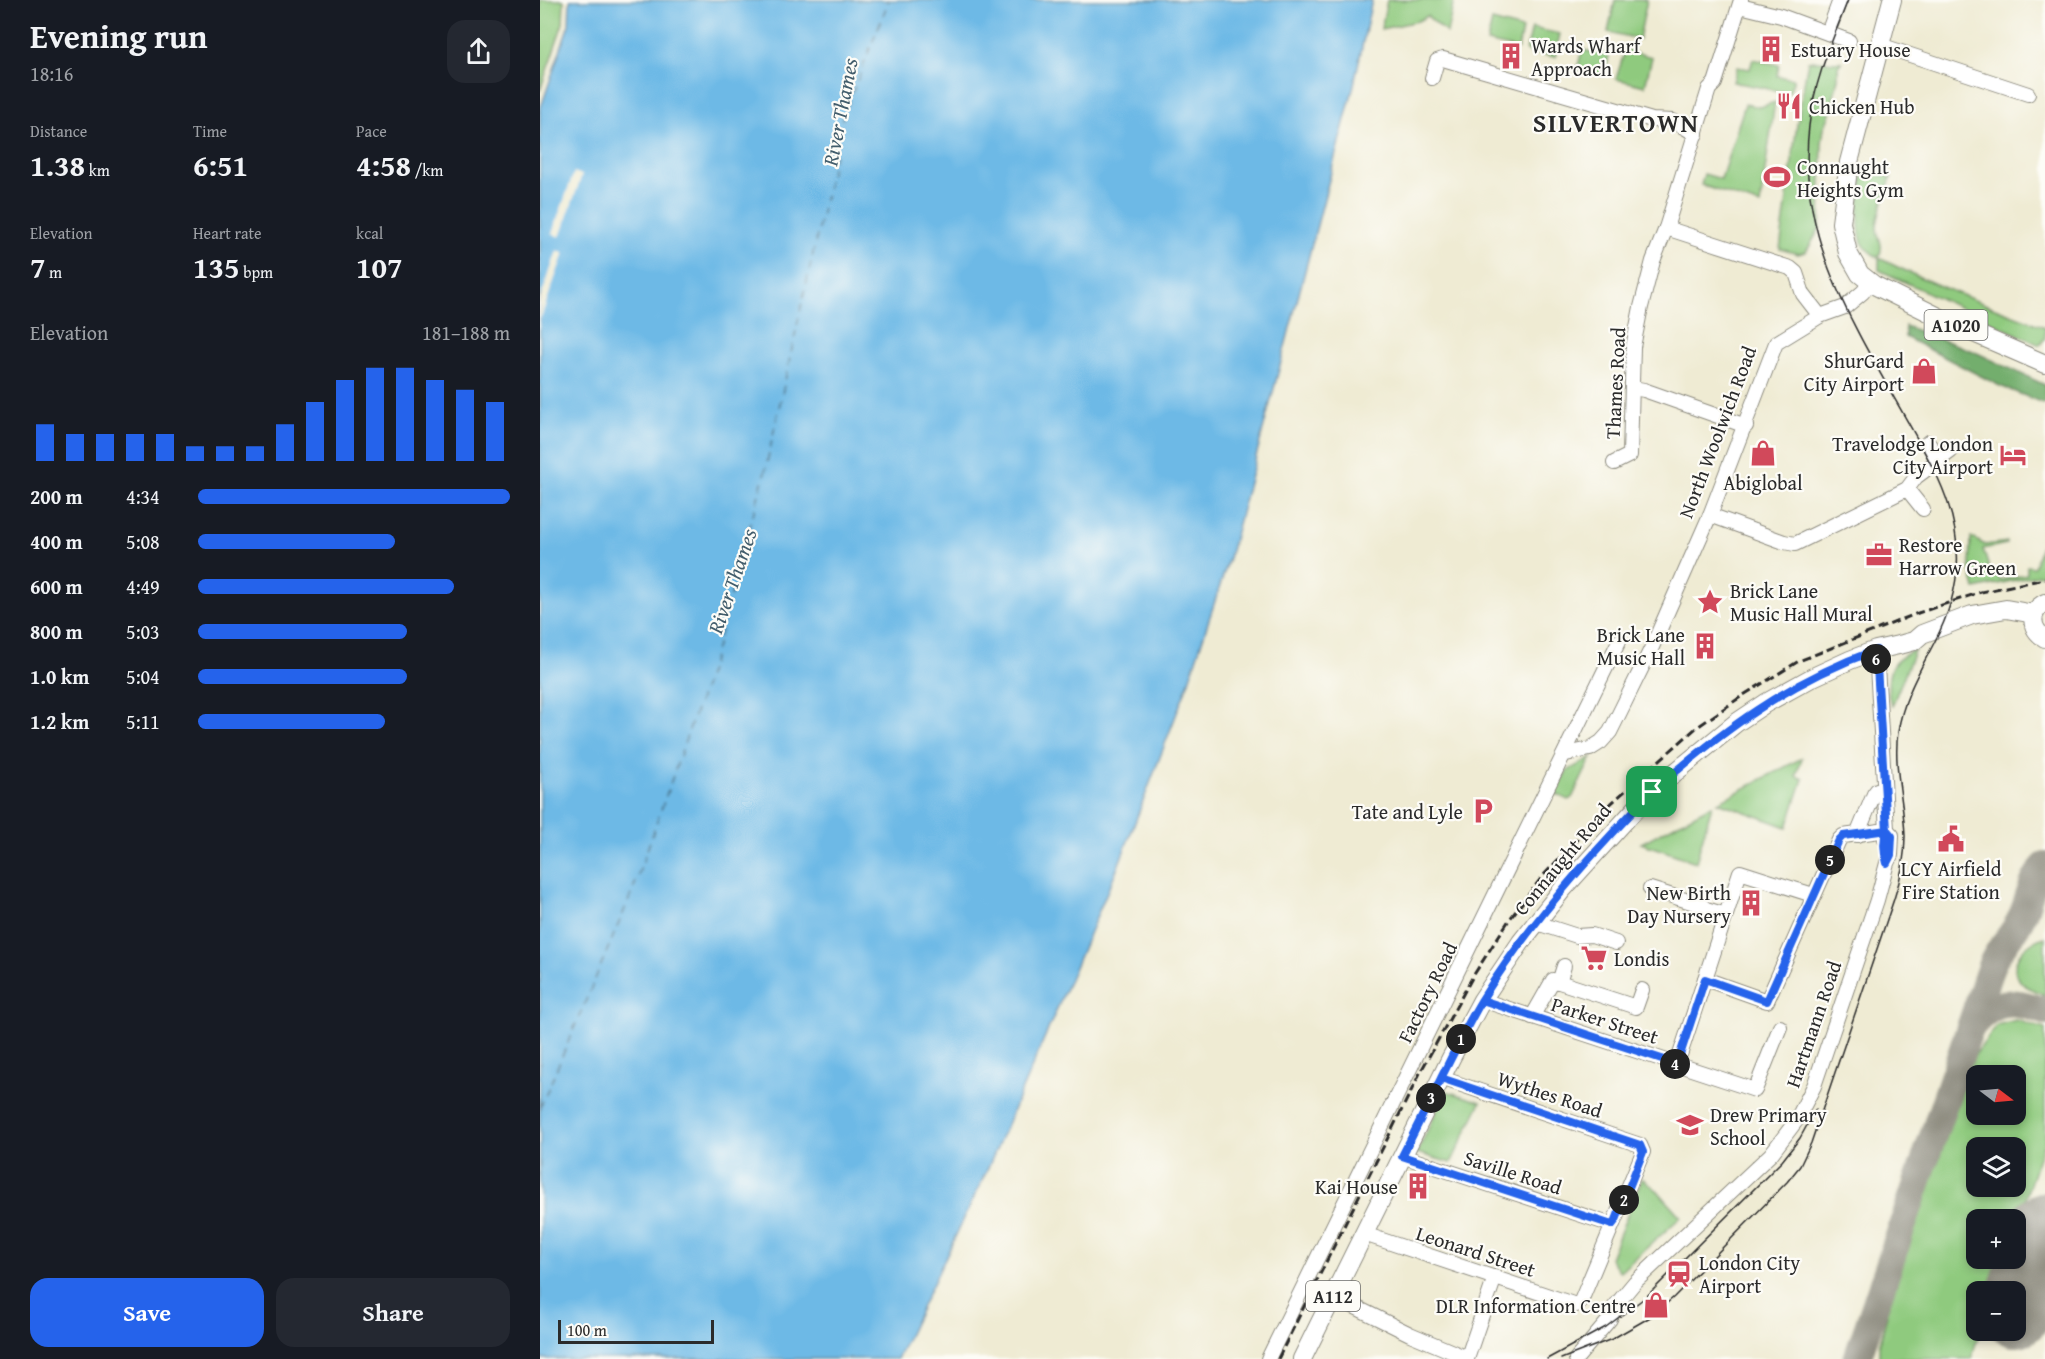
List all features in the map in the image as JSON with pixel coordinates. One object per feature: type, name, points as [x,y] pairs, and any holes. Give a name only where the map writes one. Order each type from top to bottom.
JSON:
[{"type":"main road","name":"A1020","points":[[1892,0],[1850,161],[1841,223],[1848,253],[1860,274],[1869,282],[1951,323],[2045,364]]},
{"type":"main road","name":"Connaught Road","points":[[1482,1000],[1562,890],[1625,819],[1685,764],[1736,723],[1766,703],[1813,677],[1876,650],[1904,645],[1914,641],[1922,634],[1972,615],[2006,609],[2039,608],[2034,628],[2045,638]]},
{"type":"main road","name":"A112","points":[[1302,1359],[1482,1000]]},
{"type":"street","points":[[1824,31],[1840,0]]},
{"type":"street","points":[[1741,3],[1849,41]]},
{"type":"street","name":"Thames Road","points":[[1614,462],[1630,455],[1633,347],[1653,261],[1666,228],[1709,89],[1715,83],[1741,3]]},
{"type":"street","points":[[1880,45],[2028,94]]},
{"type":"street","points":[[1432,78],[1437,61],[1443,59],[1652,120],[1673,122],[1696,134]]},
{"type":"street","points":[[1666,228],[1790,268],[1796,273],[1803,294],[1820,316]]},
{"type":"street","name":"North Woolwich Road","points":[[1566,754],[1590,749],[1610,732],[1652,647],[1710,515],[1776,343],[1820,316],[1845,307],[1863,292],[1869,282]]},
{"type":"street","points":[[1633,388],[1746,426]]},
{"type":"street","points":[[1928,442],[1938,461]]},
{"type":"street","points":[[1710,515],[1795,544],[1907,489],[1916,477],[1951,451]]},
{"type":"street","points":[[1907,489],[1923,508]]},
{"type":"street","name":"Factory Road","points":[[1268,1359],[1566,754],[1619,641]]},
{"type":"street","name":"Hartmann Road","points":[[1570,1359],[1603,1313],[1615,1306],[1648,1270],[1771,1154],[1796,1121],[1814,1086],[1891,855],[1892,836],[1887,830],[1876,650]]},
{"type":"street","points":[[1857,835],[1866,818],[1874,794],[1877,790],[1884,789]]},
{"type":"street","points":[[1866,818],[1872,832]]},
{"type":"street","points":[[1705,979],[1767,1001],[1839,840],[1843,836],[1887,830]]},
{"type":"street","points":[[1677,1064],[1740,872],[1814,895]]},
{"type":"street","points":[[1650,889],[1726,915]]},
{"type":"street","points":[[1538,921],[1543,925],[1577,936],[1592,935],[1616,943]]},
{"type":"street","points":[[1559,982],[1564,966]]},
{"type":"street","points":[[1532,1017],[1553,980],[1636,1007],[1642,990]]},
{"type":"street","name":"Parker Street","points":[[1482,1000],[1755,1090],[1780,1027]]},
{"type":"street","name":"Wythes Road","points":[[1441,1078],[1640,1145],[1643,1152],[1612,1225]]},
{"type":"street","name":"Saville Road","points":[[1402,1156],[1612,1225]]},
{"type":"street","name":"Leonard Street","points":[[1364,1234],[1576,1305],[1581,1301],[1612,1225]]},
{"type":"street","points":[[1333,1296],[1410,1334],[1467,1358],[1495,1277]]},
{"type":"street","name":"Hartmann Road","points":[[1576,1359],[1610,1319],[1615,1306]]},
{"type":"green space","points":[[540,0],[564,0],[563,23],[540,91]]},
{"type":"green space","points":[[1387,0],[1454,0],[1447,33],[1427,16],[1418,21],[1381,29]]},
{"type":"green space","points":[[1615,0],[1647,0],[1639,39],[1608,32]]},
{"type":"green space","points":[[1492,21],[1522,29],[1518,49],[1487,42]]},
{"type":"green space","points":[[1532,28],[1560,34],[1555,57],[1526,51]]},
{"type":"green space","points":[[1582,50],[1609,55],[1605,76],[1577,70]]},
{"type":"green space","points":[[1625,50],[1652,57],[1645,86],[1616,79]]},
{"type":"green space","points":[[1753,59],[1779,65],[1777,76],[1794,79],[1789,93],[1733,82],[1737,67],[1750,69]]},
{"type":"green space","points":[[1808,61],[1842,62],[1838,66],[1838,78],[1822,143],[1820,228],[1806,252],[1798,254],[1780,249]]},
{"type":"green space","points":[[1775,102],[1760,205],[1701,185],[1704,174],[1721,179],[1745,104],[1760,107]]},
{"type":"green space","points":[[1863,171],[1891,177],[1877,225],[1881,243],[1879,258],[1865,247],[1860,235],[1859,207]]},
{"type":"green space","points":[[1879,258],[1940,286],[2045,327],[2045,338],[2040,345],[1879,270]]},
{"type":"green space","points":[[1905,326],[1973,351],[2045,385],[2045,404],[2000,386],[1905,337]]},
{"type":"green space","points":[[2045,535],[2043,574],[1975,589],[1970,568],[1971,537],[1985,545],[2007,542],[2007,544],[1983,549],[1991,574],[1998,573],[2000,580],[2027,574],[2027,566],[2034,567]]},
{"type":"green space","points":[[1915,649],[1892,706],[1888,687],[1892,667],[1899,659]]},
{"type":"green space","points":[[1592,757],[1572,798],[1568,800],[1554,793],[1567,771]]},
{"type":"green space","points":[[1802,758],[1796,776],[1803,779],[1787,827],[1718,802]]},
{"type":"green space","points":[[1712,805],[1696,862],[1641,843]]},
{"type":"green space","points":[[2045,937],[2045,995],[2023,984],[2015,970],[2019,955],[2024,949],[2037,939]]},
{"type":"green space","points":[[2016,1020],[2045,1029],[2045,1140],[2026,1196],[2026,1137],[1966,1137],[1966,1197],[2026,1197],[2021,1209],[1966,1209],[1966,1269],[2002,1269],[1997,1281],[1966,1281],[1966,1341],[1977,1341],[1971,1359],[1879,1359],[1879,1347],[1887,1315],[1885,1314],[1966,1077],[1966,1125],[2026,1125],[2026,1065],[1970,1065],[1997,1025]]},
{"type":"green space","points":[[1446,1091],[1481,1102],[1451,1163],[1417,1153]]},
{"type":"green space","points":[[1642,1178],[1658,1191],[1681,1217],[1620,1272],[1610,1258]]},
{"type":"water","name":"River Thames","points":[[570,0],[1372,0],[1353,89],[1229,558],[1188,684],[1119,864],[1070,979],[988,1168],[897,1359],[540,1359],[540,110],[569,24]]},
{"type":"pier","points":[[574,172],[582,175],[560,237],[552,234]]},
{"type":"pier","points":[[557,251],[564,253],[540,320],[540,300]]},
{"type":"ferry route","points":[[540,1108],[633,890],[710,670],[764,476],[843,117],[889,0]]},
{"type":"taxiway","points":[[1857,1359],[1991,966],[2019,922],[2036,879],[2045,866]]},
{"type":"taxiway","points":[[1970,1028],[1987,1011],[2004,1004],[2013,1003],[2045,1011]]},
{"type":"runway","points":[[2026,1283],[2045,1227]]},
{"type":"tram line","points":[[1561,1359],[1612,1339],[1652,1316],[1674,1297],[1800,1166],[1811,1143],[1901,875],[1905,836],[1897,758],[1900,720],[1917,675],[1944,622],[1951,601],[1956,581],[1957,541],[1947,500],[1938,478],[1846,310],[1828,266],[1815,221],[1808,175],[1811,109],[1824,62],[1848,0]]},
{"type":"tram line","points":[[1547,1359],[1606,1327],[1647,1296],[1782,1161],[1800,1138],[1816,1109]]},
{"type":"railway","points":[[1278,1359],[1421,1071],[1473,976],[1509,920],[1542,877],[1607,807],[1696,728],[1799,661],[1918,613],[1981,592],[2045,579]]},
{"type":"place","name":"Estuary House","points":[[1771,49]]},
{"type":"place","name":"Wards Wharf Approach","points":[[1511,56]]},
{"type":"place","name":"Chicken Hub","points":[[1789,106]]},
{"type":"place","name":"Connaught Heights Gym","points":[[1777,177]]},
{"type":"place","name":"ShurGard City Airport","points":[[1924,371]]},
{"type":"place","name":"Abiglobal","points":[[1763,453]]},
{"type":"place","name":"Travelodge London City Airport","points":[[2013,455]]},
{"type":"place","name":"Restore Harrow Green","points":[[1879,555]]},
{"type":"place","name":"Brick Lane Music Hall Mural","points":[[1710,602]]},
{"type":"place","name":"Brick Lane Music Hall","points":[[1705,646]]},
{"type":"place","name":"Tate and Lyle","points":[[1483,811]]},
{"type":"place","name":"LCY Airfield Fire Station","points":[[1951,839]]},
{"type":"place","name":"New Birth Day Nursery","points":[[1751,903]]},
{"type":"place","name":"Londis","points":[[1594,958]]},
{"type":"place","name":"Drew Primary School","points":[[1690,1125]]},
{"type":"place","name":"Kai House","points":[[1418,1186]]},
{"type":"place","name":"London City Airport","points":[[1679,1274]]},
{"type":"place","name":"DLR Information Centre","points":[[1656,1305]]},
{"type":"district","name":"SILVERTOWN","points":[[1616,122]]},
{"type":"route","points":[[1652,792],[1562,890],[1521,942],[1482,1000],[1441,1078],[1640,1145],[1643,1152],[1616,1220],[1612,1225],[1402,1156],[1441,1078],[1466,1028],[1482,1000],[1677,1064],[1705,979],[1767,1001],[1839,840],[1843,836],[1887,830],[1884,854],[1887,863],[1891,855],[1892,836],[1887,830],[1876,650],[1813,677],[1766,703],[1736,723],[1652,792]]}]
